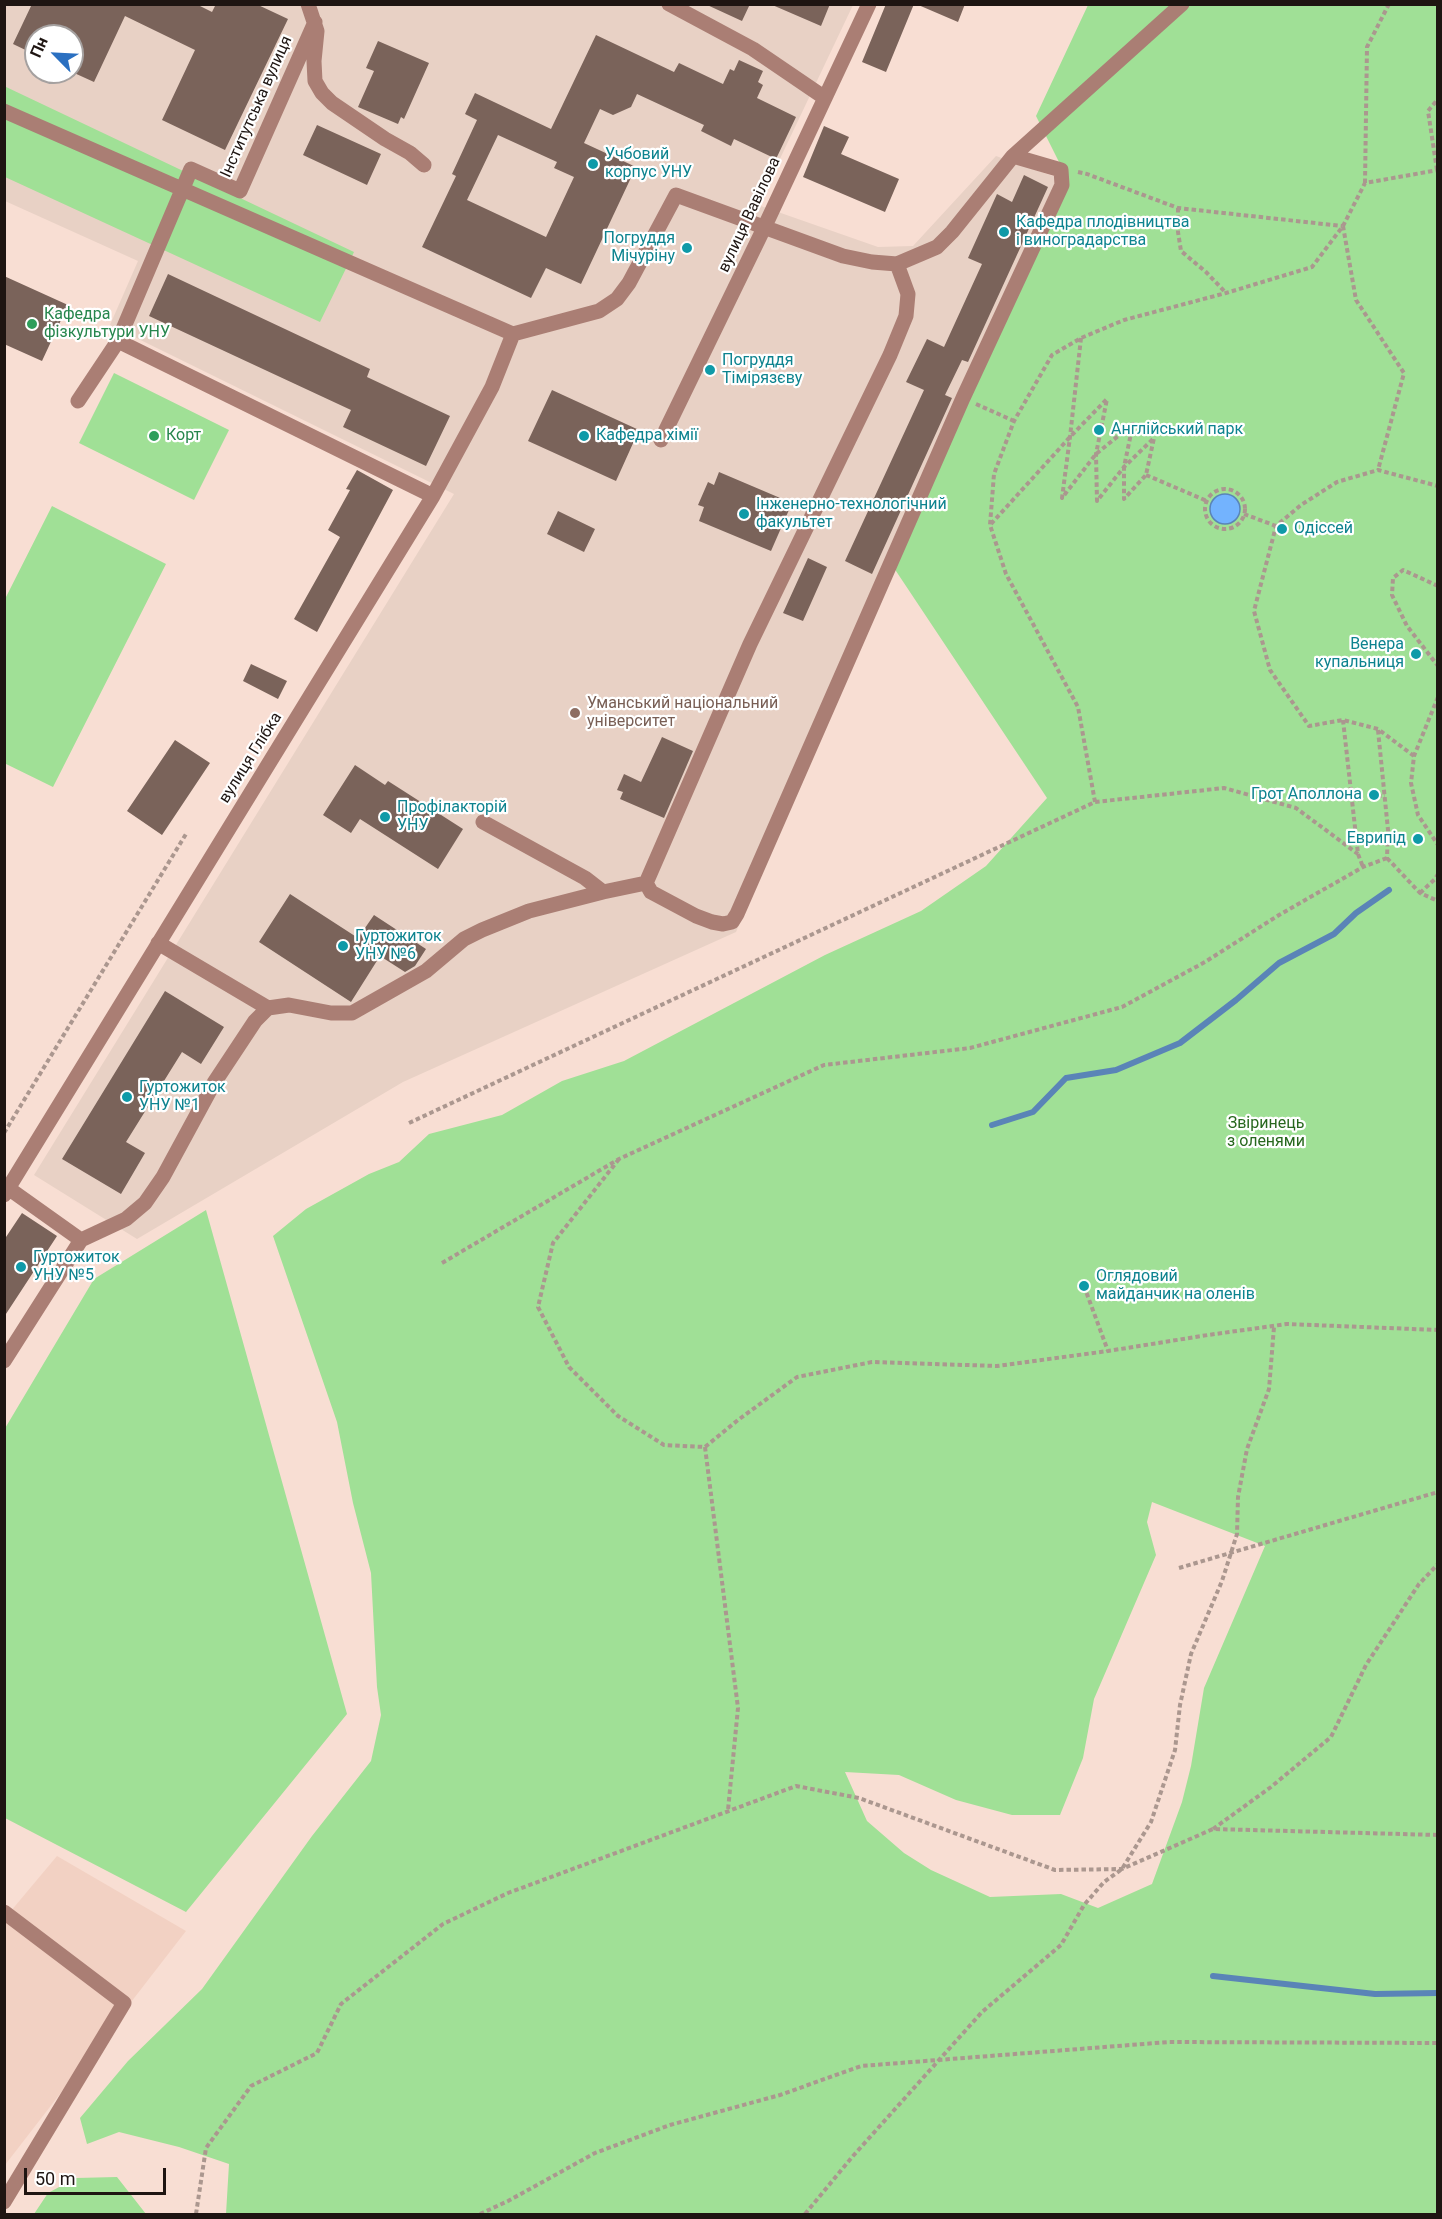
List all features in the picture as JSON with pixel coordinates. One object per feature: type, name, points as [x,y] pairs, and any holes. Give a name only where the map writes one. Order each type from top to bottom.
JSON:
[{"type":"street","name":"Інститутська вулиця","points":[[308,4],[317,31],[315,81],[322,93],[332,103],[410,153],[424,165]]},
{"type":"street","points":[[669,4],[753,49],[825,98]]},
{"type":"street","name":"вулиця Вавілова","points":[[661,440],[869,4]]},
{"type":"street","points":[[4,111],[513,334],[599,311],[617,299],[629,283],[676,195],[843,256],[872,262],[897,264],[938,247],[1013,156],[1182,4]]},
{"type":"street","name":"Інститутська вулиця","points":[[182,189],[191,169],[240,191],[315,22]]},
{"type":"street","points":[[646,883],[651,892],[712,922],[723,924],[732,922],[737,914],[963,398],[1062,185],[1061,170],[1013,156]]},
{"type":"street","points":[[78,401],[118,341],[182,189]]},
{"type":"street","points":[[646,883],[750,644],[890,355],[906,316],[908,294],[897,264]]},
{"type":"street","name":"вулиця Глібка","points":[[6,1191],[433,496],[492,387],[513,334]]},
{"type":"street","points":[[118,341],[433,496]]},
{"type":"street","points":[[483,822],[565,866],[603,892]]},
{"type":"street","points":[[4,1361],[81,1240],[126,1219],[145,1203],[163,1177],[214,1083],[255,1021],[268,1008],[289,1005],[352,1013],[426,972],[465,939],[482,930],[529,910],[646,883]]},
{"type":"street","points":[[158,943],[268,1008]]},
{"type":"street","points":[[6,1191],[81,1240]]},
{"type":"street","points":[[4,1911],[124,2002],[4,2202]]},
{"type":"path","points":[[1095,802],[1078,707],[1006,574],[990,525],[994,474],[1014,421],[1052,355],[1081,338],[1124,320],[1312,267],[1343,226],[1365,183],[1367,47],[1389,4]]},
{"type":"path","points":[[1365,183],[1437,170],[1428,111],[1437,99]]},
{"type":"path","points":[[1061,170],[1087,174],[1178,208],[1343,226]]},
{"type":"path","points":[[1178,208],[1181,251],[1226,293]]},
{"type":"path","points":[[1343,226],[1356,300],[1404,373],[1378,470]]},
{"type":"path","points":[[990,525],[1070,437],[1107,399],[1096,454],[1097,501],[1124,466],[1154,438],[1146,475],[1124,500],[1124,466],[1133,424],[1096,454],[1062,498],[1070,437],[1081,338]]},
{"type":"path","points":[[963,398],[1014,421]]},
{"type":"path","points":[[1414,756],[1378,729],[1343,720],[1309,726],[1270,670],[1254,611],[1276,526],[1301,506],[1337,482],[1378,470],[1437,486]]},
{"type":"path","points":[[1146,475],[1207,501]]},
{"type":"path","points":[[1229,489],[1240,496],[1244,504],[1244,514],[1239,522],[1231,527],[1216,526],[1206,516],[1207,501],[1216,491],[1229,489]]},
{"type":"path","points":[[1244,514],[1276,526]]},
{"type":"path","points":[[1437,586],[1403,570],[1393,578],[1392,595],[1407,626],[1437,666]]},
{"type":"path","points":[[1437,697],[1414,756],[1411,783],[1418,815],[1437,844]]},
{"type":"path","points":[[1343,720],[1358,854],[1363,867]]},
{"type":"path","points":[[1378,729],[1388,830],[1387,858],[1420,892],[1437,901]]},
{"type":"path","points":[[409,1124],[1095,802],[1224,788],[1296,808],[1358,854]]},
{"type":"path","points":[[1377,796],[1385,796]]},
{"type":"path","points":[[4,1133],[186,834]]},
{"type":"path","points":[[442,1263],[619,1159],[824,1065],[970,1048],[1122,1007],[1205,962],[1279,915],[1363,867],[1387,858]]},
{"type":"path","points":[[1420,892],[1435,879],[1437,874]]},
{"type":"path","points":[[619,1159],[553,1243],[537,1307],[569,1367],[618,1416],[664,1445],[705,1447],[797,1377],[872,1362],[997,1366],[1108,1352],[1287,1324],[1437,1330]]},
{"type":"path","points":[[1084,1286],[1108,1352]]},
{"type":"path","points":[[1122,1869],[1151,1822],[1164,1787],[1175,1750],[1180,1705],[1191,1654],[1222,1581],[1237,1533],[1238,1497],[1247,1449],[1269,1389],[1274,1327]]},
{"type":"path","points":[[705,1447],[738,1708],[728,1810]]},
{"type":"path","points":[[1179,1568],[1437,1492]]},
{"type":"path","points":[[805,2214],[853,2156],[982,2012],[1061,1946],[1084,1905],[1104,1882],[1122,1869],[1213,1829],[1271,1787],[1331,1737],[1366,1665],[1419,1584],[1437,1564]]},
{"type":"path","points":[[196,2214],[206,2148],[251,2086],[317,2053],[341,2004],[443,1924],[508,1893],[728,1810],[796,1786],[859,1798],[1055,1870],[1122,1869]]},
{"type":"path","points":[[1213,1829],[1437,1835]]},
{"type":"path","points":[[480,2214],[508,2202],[595,2153],[670,2125],[780,2095],[861,2066],[1169,2042],[1437,2043]]},
{"type":"shaded area","name":"Уманський національний університет","points":[[5,4],[853,5],[758,205],[878,247],[913,246],[996,156],[1064,180],[736,932],[403,1082],[137,1239],[34,1175],[454,494],[110,325],[138,261],[5,201]]},
{"type":"shaded area","points":[[57,1856],[186,1931],[5,2165],[5,1918]]},
{"type":"green space","name":"Звіринець з оленями","points":[[1088,5],[1437,5],[1437,2214],[226,2214],[229,2164],[179,2147],[119,2132],[87,2144],[80,2118],[128,2061],[202,1989],[312,1836],[371,1761],[381,1715],[377,1687],[371,1573],[353,1503],[337,1422],[273,1236],[306,1209],[369,1174],[399,1162],[429,1134],[502,1115],[562,1081],[624,1061],[825,955],[921,911],[986,866],[1047,798],[894,568],[1067,178],[1036,116]],"holes":[[[1152,1502],[1265,1546],[1204,1688],[1191,1766],[1182,1802],[1152,1884],[1098,1908],[1061,1894],[990,1897],[931,1870],[904,1853],[867,1821],[845,1772],[899,1775],[956,1800],[1012,1815],[1060,1815],[1083,1758],[1094,1699],[1156,1555],[1147,1522]]]},
{"type":"green space","points":[[4,86],[354,252],[320,322],[5,177]]},
{"type":"green space","name":"Корт","points":[[114,373],[229,430],[194,500],[79,443]]},
{"type":"green space","points":[[52,506],[166,564],[53,787],[4,763],[5,599]]},
{"type":"green space","points":[[206,1210],[347,1714],[186,1912],[5,1818],[4,1430],[94,1279]]},
{"type":"green space","points":[[117,2177],[146,2214],[34,2214],[48,2193],[76,2178]]},
{"type":"water","points":[[1225,494],[1236,498],[1240,509],[1236,520],[1225,524],[1214,520],[1210,509],[1214,498]]},
{"type":"building","points":[[32,4],[196,4],[212,12],[216,4],[256,4],[288,19],[225,150],[162,120],[195,50],[125,16],[94,82],[84,77],[84,24],[24,24],[24,49],[13,44]]},
{"type":"building","points":[[705,4],[750,4],[742,21]]},
{"type":"building","points":[[770,4],[830,4],[821,26]]},
{"type":"building","points":[[886,4],[914,4],[886,72],[862,62]]},
{"type":"building","points":[[916,4],[965,4],[958,22]]},
{"type":"building","name":"Учбовий корпус УНУ","points":[[596,35],[674,72],[679,63],[723,84],[730,69],[734,71],[739,60],[763,71],[758,82],[763,85],[757,98],[796,117],[776,159],[734,139],[731,146],[701,131],[704,125],[637,94],[631,107],[613,115],[600,109],[584,143],[636,167],[581,284],[546,268],[531,298],[422,247],[456,176],[452,174],[477,120],[465,114],[475,93],[551,129]],"holes":[[[498,135],[557,162],[554,168],[574,177],[546,237],[467,200]]]},
{"type":"building","points":[[378,41],[429,63],[404,119],[401,117],[398,124],[358,107],[374,71],[366,68]]},
{"type":"building","points":[[317,125],[381,154],[367,185],[303,155]]},
{"type":"building","points":[[824,126],[849,137],[841,154],[899,179],[885,212],[803,177]]},
{"type":"building","points":[[1024,175],[1048,187],[968,362],[962,360],[945,395],[952,398],[872,574],[845,561],[924,390],[906,382],[927,339],[944,347],[982,264],[968,258],[997,194],[1012,202]]},
{"type":"building","points":[[168,274],[370,369],[367,377],[450,416],[426,466],[343,427],[351,410],[149,316]]},
{"type":"building","name":"Кафедра фізкультури УНУ","points":[[4,276],[68,305],[42,361],[4,344]]},
{"type":"building","name":"Кафедра хімії","points":[[552,390],[639,430],[616,481],[528,441]]},
{"type":"building","points":[[357,470],[393,490],[317,632],[294,619],[340,537],[328,530],[350,490],[346,489]]},
{"type":"building","name":"Інженерно-технологічний факультет","points":[[719,472],[792,503],[771,551],[699,521],[704,507],[698,505],[708,482],[714,485]]},
{"type":"building","points":[[558,511],[595,529],[584,552],[547,534]]},
{"type":"building","points":[[808,558],[827,567],[803,621],[783,613]]},
{"type":"building","points":[[251,664],[287,681],[278,699],[243,681]]},
{"type":"building","points":[[662,737],[693,751],[664,818],[620,799],[623,792],[617,790],[624,774],[641,782]]},
{"type":"building","points":[[175,740],[210,763],[162,835],[127,811]]},
{"type":"building","name":"Профілакторій УНУ","points":[[355,765],[385,785],[388,781],[463,829],[438,869],[360,819],[351,833],[323,815]]},
{"type":"building","name":"Гуртожиток УНУ №6","points":[[290,894],[358,938],[374,915],[426,949],[415,966],[405,972],[380,956],[351,1002],[259,942]]},
{"type":"building","name":"Гуртожиток УНУ №1","points":[[165,991],[224,1027],[201,1064],[182,1052],[126,1142],[145,1153],[121,1194],[62,1159]]},
{"type":"building","name":"Гуртожиток УНУ №5","points":[[22,1213],[57,1236],[4,1317],[4,1240]]},
{"type":"waterway","points":[[992,1125],[1033,1112],[1066,1078],[1116,1070],[1180,1043],[1279,963],[1334,934],[1356,913],[1389,890]]},
{"type":"waterway","points":[[1213,1976],[1375,1994],[1438,1993]]},
{"type":"place","name":"Учбовий корпус УНУ","points":[[593,164]]},
{"type":"place","name":"Кафедра плодівництва і виноградарства","points":[[1004,232]]},
{"type":"place","name":"Погруддя Мічуріну","points":[[687,248]]},
{"type":"place","name":"Кафедра фізкультури УНУ","points":[[32,324]]},
{"type":"place","name":"Погруддя Тімірязєву","points":[[710,370]]},
{"type":"place","name":"Англійський парк","points":[[1099,430]]},
{"type":"place","name":"Корт","points":[[154,436]]},
{"type":"place","name":"Кафедра хімії","points":[[584,436]]},
{"type":"place","name":"Інженерно-технологічний факультет","points":[[744,514]]},
{"type":"place","name":"Одіссей","points":[[1282,529]]},
{"type":"place","name":"Венера купальниця","points":[[1416,654]]},
{"type":"place","name":"Уманський національний університет","points":[[575,713]]},
{"type":"place","name":"Грот Аполлона","points":[[1374,795]]},
{"type":"place","name":"Профілакторій УНУ","points":[[385,817]]},
{"type":"place","name":"Еврипід","points":[[1418,839]]},
{"type":"place","name":"Гуртожиток УНУ №6","points":[[343,946]]},
{"type":"place","name":"Гуртожиток УНУ №1","points":[[127,1097]]},
{"type":"place","name":"Гуртожиток УНУ №5","points":[[21,1267]]},
{"type":"place","name":"Оглядовий майданчик на оленів","points":[[1084,1286]]}]
